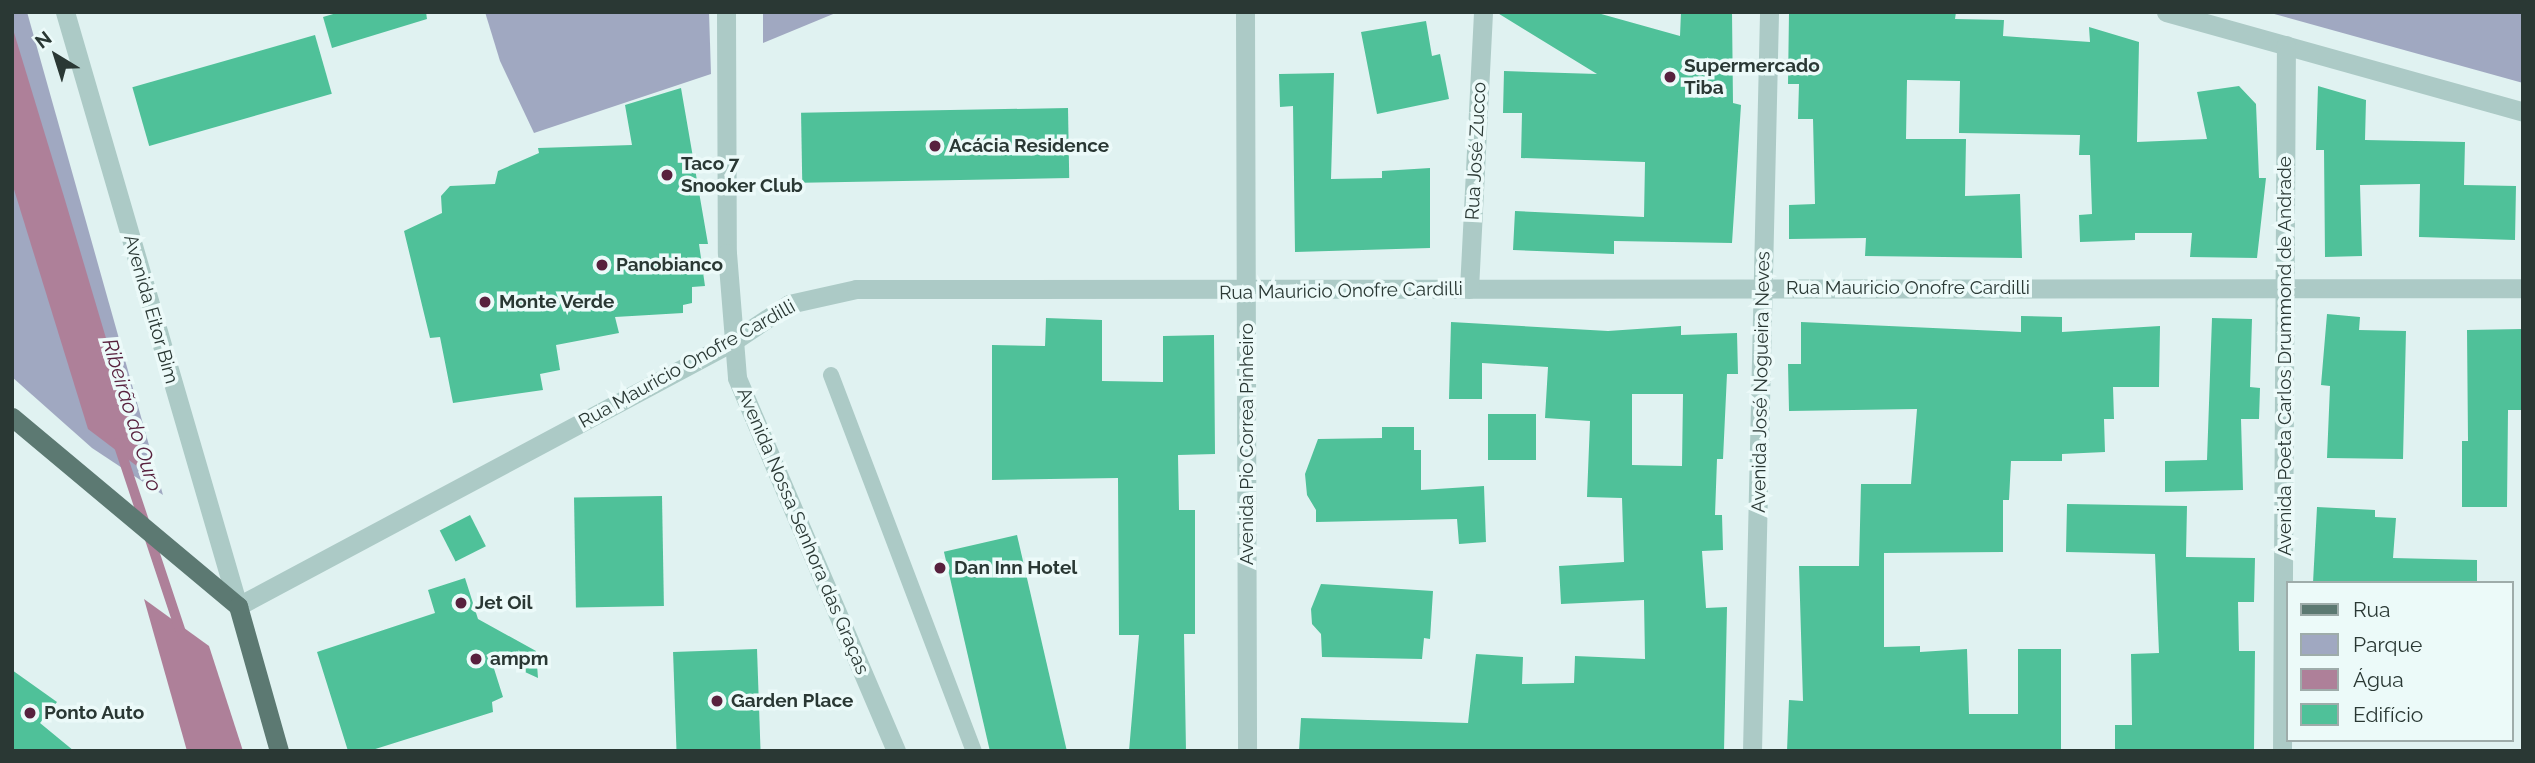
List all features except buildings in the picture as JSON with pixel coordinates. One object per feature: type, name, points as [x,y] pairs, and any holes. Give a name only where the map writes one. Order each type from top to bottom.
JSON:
[{"type":"main road","points":[[15,420],[238,606],[279,751]]},
{"type":"street","name":"Avenida Eitor Bim","points":[[65,12],[238,606]]},
{"type":"street","name":"Avenida Nossa Senhora das Graças","points":[[726,12],[726,253],[737,378],[896,751]]},
{"type":"street","name":"Avenida Pio Correa Pinheiro","points":[[1245,12],[1247,751]]},
{"type":"street","name":"Rua José Zucco","points":[[1469,289],[1483,12]]},
{"type":"street","name":"Avenida José Nogueira Neves","points":[[1752,751],[1769,12]]},
{"type":"street","points":[[2166,12],[2523,112]]},
{"type":"street","name":"Avenida Poeta Carlos Drummond de Andrade","points":[[2282,751],[2286,45]]},
{"type":"street","name":"Rua Mauricio Onofre Cardilli","points":[[238,606],[732,342],[789,304],[856,289],[1247,292],[1763,288],[2523,288]]},
{"type":"lane","points":[[831,375],[974,751]]},
{"type":"green space","points":[[12,12],[27,12],[163,495],[92,448],[12,377]]},
{"type":"green space","points":[[485,12],[709,12],[711,74],[534,133],[500,61]]},
{"type":"green space","points":[[763,12],[838,12],[763,43]]},
{"type":"green space","points":[[2267,12],[2523,12],[2523,83]]},
{"type":"water","points":[[12,26],[146,473],[88,429],[12,183]]},
{"type":"water","points":[[144,599],[209,646],[243,751],[187,751]]},
{"type":"waterway","name":"Ribeirão do Ouro","points":[[118,443],[182,635]]},
{"type":"place","name":"Supermercado Tiba","points":[[1670,77]]},
{"type":"place","name":"Acácia Residence","points":[[935,146]]},
{"type":"place","name":"Taco 7 Snooker Club","points":[[667,175]]},
{"type":"place","name":"Panobianco","points":[[602,265]]},
{"type":"place","name":"Monte Verde","points":[[485,302]]},
{"type":"place","name":"Dan Inn Hotel","points":[[940,568]]},
{"type":"place","name":"Jet Oil","points":[[461,603]]},
{"type":"place","name":"ampm","points":[[476,659]]},
{"type":"place","name":"Garden Place","points":[[717,701]]},
{"type":"place","name":"Ponto Auto","points":[[30,713]]}]
